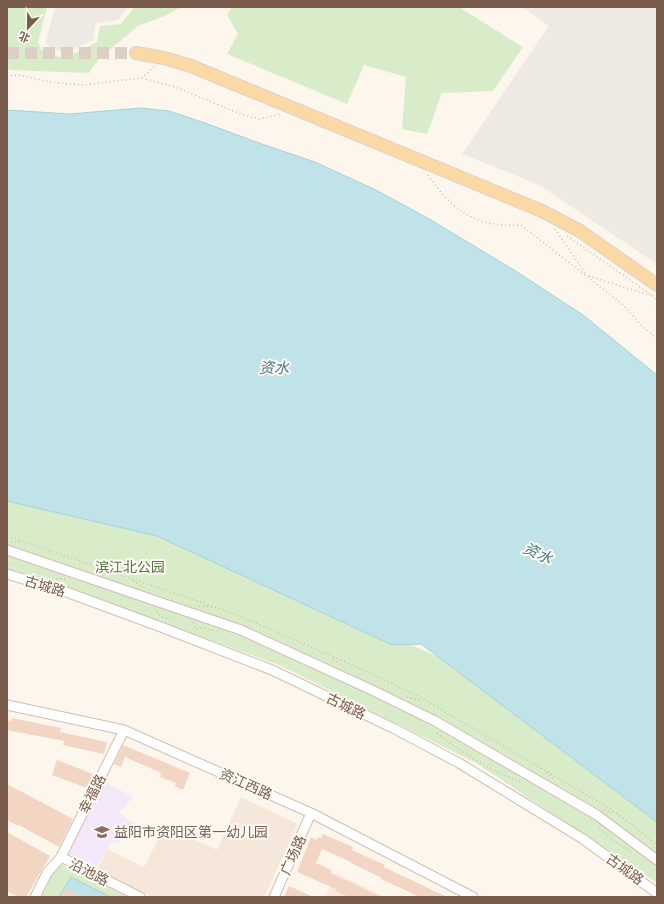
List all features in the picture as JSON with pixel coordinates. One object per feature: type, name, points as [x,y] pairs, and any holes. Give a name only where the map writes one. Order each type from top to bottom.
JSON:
[{"type":"main road","points":[[136,53],[164,58],[191,66],[542,211],[580,231],[655,291]]},
{"type":"street","points":[[7,550],[241,630],[435,721],[597,815],[657,860]]},
{"type":"street","name":"古城路","points":[[7,574],[69,593],[272,670],[395,729],[459,763],[577,835],[657,893]]},
{"type":"street","name":"资江西路","points":[[7,705],[124,730],[311,814],[473,897]]},
{"type":"street","name":"幸福路","points":[[61,857],[124,730]]},
{"type":"street","name":"广场路","points":[[274,897],[311,814]]},
{"type":"street","name":"沿池路","points":[[35,897],[46,873],[61,857],[140,897]]},
{"type":"path","points":[[142,78],[156,66],[149,64]]},
{"type":"path","points":[[7,76],[19,75],[50,82],[82,85],[142,78],[175,87],[248,116],[260,119],[282,113],[275,110]]},
{"type":"path","points":[[434,177],[427,174],[441,194],[460,210],[476,220],[508,226],[521,225],[622,304],[643,327],[657,339]]},
{"type":"path","points":[[549,226],[576,241],[655,291],[657,299]]},
{"type":"path","points":[[556,229],[587,276],[655,291]]},
{"type":"path","points":[[7,542],[24,542]]},
{"type":"path","points":[[7,562],[12,565]]},
{"type":"path","points":[[56,579],[69,580]]},
{"type":"path","points":[[156,608],[158,614],[162,617],[168,618],[174,616],[180,611],[186,610],[194,618],[196,629],[203,628],[217,631]]},
{"type":"path","points":[[436,732],[454,746],[504,775],[524,782]]},
{"type":"path","points":[[597,825],[611,839],[636,855]]},
{"type":"shaded area","points":[[55,7],[128,7],[118,20],[96,23],[93,40],[64,54],[45,44]]},
{"type":"shaded area","points":[[522,7],[657,7],[657,264],[539,185],[462,154],[549,26]]},
{"type":"shaded area","name":"益阳市资阳区第一幼儿园","points":[[103,781],[133,797],[119,813],[134,824],[118,844],[112,841],[96,867],[66,852]]},
{"type":"shaded area","points":[[241,797],[298,824],[264,897],[152,897],[97,870],[107,849],[144,867],[165,826],[217,850]]},
{"type":"shaded area","points":[[336,873],[384,897],[325,897]]},
{"type":"green space","points":[[7,7],[47,7],[38,42],[41,49],[64,59],[97,42],[100,26],[121,24],[133,7],[182,7],[162,17],[138,26],[99,59],[89,73],[9,70],[7,65]]},
{"type":"green space","points":[[232,7],[459,7],[523,47],[493,91],[442,93],[427,134],[402,129],[406,77],[364,65],[347,104],[227,54],[238,34],[227,15]]},
{"type":"green space","name":"滨江北公园","points":[[7,493],[141,527],[482,676],[657,818],[657,883],[476,763],[279,665],[31,575],[7,569]]},
{"type":"green space","points":[[58,863],[127,897],[41,897]]},
{"type":"water","name":"资水","points":[[140,108],[169,111],[205,123],[315,162],[378,191],[431,220],[514,270],[583,315],[657,375],[657,822],[421,644],[392,645],[157,536],[7,501],[7,110],[70,114]]},
{"type":"water","points":[[71,877],[110,897],[59,897]]},
{"type":"building","points":[[12,718],[61,728],[60,732],[107,742],[104,754],[63,745],[64,741],[7,730],[7,720],[12,721]]},
{"type":"building","points":[[123,745],[190,773],[183,790],[175,786],[176,783],[160,777],[161,773],[125,757],[121,767],[114,764]]},
{"type":"building","points":[[57,760],[93,774],[87,788],[52,775]]},
{"type":"building","points":[[7,784],[73,819],[59,847],[7,820]]},
{"type":"building","points":[[7,832],[50,856],[26,897],[18,897],[7,891]]},
{"type":"building","points":[[323,834],[353,847],[352,850],[447,897],[420,897],[322,849],[316,863],[332,870],[331,873],[381,897],[349,897],[335,891],[336,889],[297,872],[311,837],[316,840],[318,837],[321,838]]},
{"type":"building","points":[[289,886],[314,897],[284,897]]},
{"type":"building","points":[[65,889],[82,897],[61,897]]},
{"type":"tunnel","points":[[7,53],[136,53]]},
{"type":"place","name":"益阳市资阳区第一幼儿园","points":[[102,832]]}]
